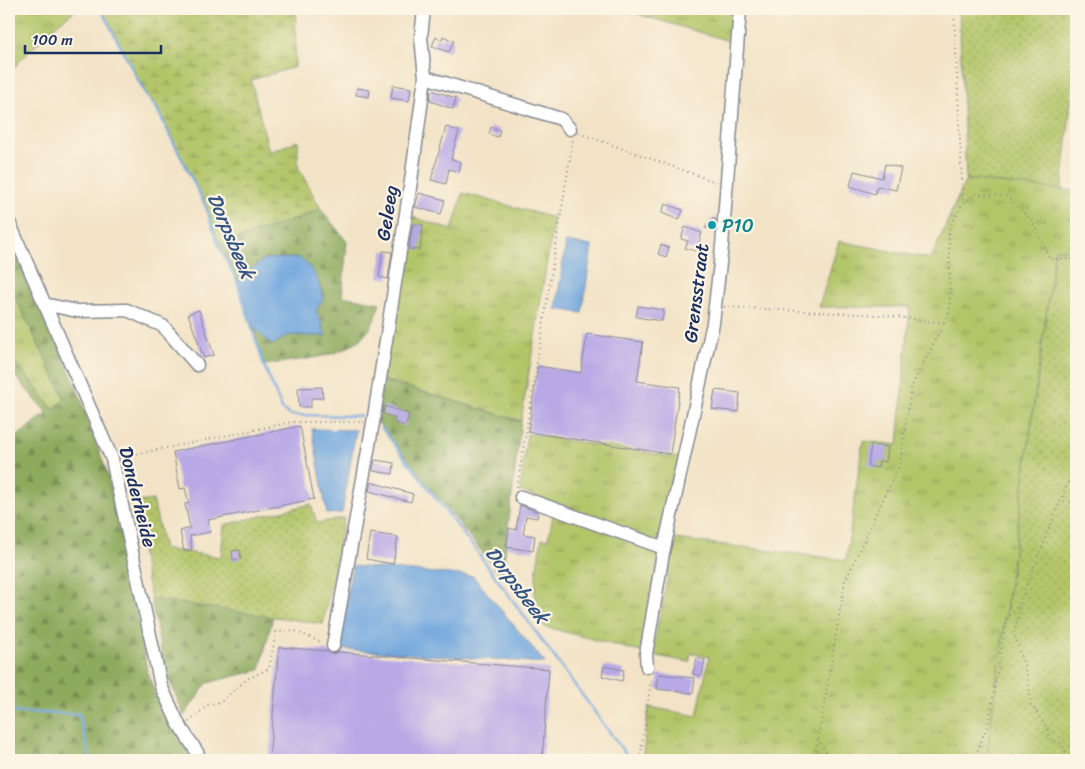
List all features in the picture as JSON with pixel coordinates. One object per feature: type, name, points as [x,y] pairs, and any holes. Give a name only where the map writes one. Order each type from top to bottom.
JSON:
[{"type":"street","name":"Geleeg","points":[[333,646],[373,423],[425,78],[421,36],[424,9]]},
{"type":"street","name":"Grensstraat","points":[[647,667],[646,654],[664,548],[709,348],[715,307],[740,9]]},
{"type":"street","points":[[425,78],[561,119],[570,129]]},
{"type":"street","name":"Donderheide","points":[[9,222],[112,459],[160,681],[166,700],[200,760]]},
{"type":"street","points":[[9,256],[20,248]]},
{"type":"street","points":[[44,304],[77,311],[127,310],[163,326],[197,365]]},
{"type":"street","points":[[521,497],[664,548]]},
{"type":"path","points":[[813,760],[845,581],[900,463],[911,388],[950,310],[949,229],[963,202],[954,9]]},
{"type":"path","points":[[570,129],[726,185]]},
{"type":"path","points":[[521,497],[516,490],[573,138],[570,129]]},
{"type":"path","points":[[963,202],[976,194],[1006,196],[1032,220],[1050,258],[1076,259]]},
{"type":"path","points":[[715,307],[880,315],[944,323]]},
{"type":"path","points":[[112,459],[292,422],[337,420],[373,423]]},
{"type":"path","points":[[974,760],[989,721],[1006,619],[1019,604],[1076,462]]},
{"type":"path","points":[[1059,501],[1076,502]]},
{"type":"path","points":[[1019,604],[1020,611],[1014,633],[1027,674],[1031,705],[1046,726],[1051,739],[1060,743],[1072,760]]},
{"type":"path","points":[[182,729],[208,705],[221,702],[247,679],[269,670],[276,632],[295,631],[333,646]]},
{"type":"path","points":[[640,760],[651,680],[647,667]]},
{"type":"path","points":[[818,740],[832,760]]},
{"type":"green space","points":[[77,9],[58,23],[9,72],[9,10]]},
{"type":"green space","points":[[101,9],[296,9],[295,67],[251,80],[269,152],[298,141],[298,167],[321,209],[219,246],[206,207],[155,105],[146,95]]},
{"type":"green space","points":[[621,9],[739,9],[736,43]]},
{"type":"green space","points":[[959,9],[1076,9],[1076,51],[1062,190],[966,179]]},
{"type":"green space","points":[[966,179],[1076,191],[1076,250],[1055,249],[986,760],[642,760],[649,707],[697,716],[709,657],[691,653],[689,662],[652,655],[675,539],[846,560],[863,441],[898,445],[910,307],[819,307],[839,241],[931,259]]},
{"type":"green space","points":[[463,193],[554,218],[521,421],[383,380],[407,215],[452,230]]},
{"type":"green space","points":[[321,209],[347,242],[342,296],[380,303],[375,317],[368,331],[347,348],[320,357],[264,365],[253,326],[272,345],[289,335],[326,336],[316,310],[323,299],[300,258],[264,259],[237,281],[219,246]]},
{"type":"green space","points":[[9,233],[77,388],[108,476],[128,565],[148,674],[156,697],[193,760],[9,760],[9,443],[47,413],[9,369],[9,354],[53,409],[65,399],[9,284]]},
{"type":"green space","points":[[1055,249],[1076,250],[1076,760],[986,760]]},
{"type":"green space","points":[[9,284],[65,399],[53,409],[9,354]]},
{"type":"green space","points":[[383,380],[521,421],[502,577],[376,420]]},
{"type":"green space","points":[[527,434],[681,458],[660,543],[520,491]]},
{"type":"green space","points":[[153,500],[164,549],[221,557],[224,525],[311,504],[317,523],[344,518],[323,624],[151,599],[131,503]]},
{"type":"green space","points":[[554,512],[660,551],[641,652],[546,627],[535,620],[536,580],[540,549],[542,539],[548,539]]},
{"type":"green space","points":[[151,599],[273,616],[260,670],[207,683],[184,716],[163,663]]},
{"type":"water","points":[[566,242],[592,246],[582,313],[556,309]]},
{"type":"water","points":[[300,258],[312,271],[320,287],[323,299],[316,310],[326,336],[289,335],[272,345],[253,326],[237,281],[264,259]]},
{"type":"water","points":[[312,429],[356,430],[342,513],[327,514]]},
{"type":"water","points":[[352,566],[473,576],[545,663],[338,649]]},
{"type":"building","points":[[443,36],[454,41],[449,52],[432,46],[436,37],[442,40]]},
{"type":"building","points":[[393,85],[411,88],[409,101],[391,98]]},
{"type":"building","points":[[357,88],[370,90],[369,97],[356,95]]},
{"type":"building","points":[[431,90],[456,98],[453,109],[430,101]]},
{"type":"building","points":[[446,127],[459,131],[451,159],[461,162],[459,172],[449,169],[446,184],[431,180]]},
{"type":"building","points":[[491,127],[500,130],[498,137],[489,134]]},
{"type":"building","points":[[885,164],[901,168],[896,190],[877,186],[875,194],[850,186],[854,171],[882,178]]},
{"type":"building","points":[[419,193],[445,200],[441,214],[415,207]]},
{"type":"building","points":[[665,204],[683,210],[679,220],[662,213]]},
{"type":"building","name":"P10","points":[[714,217],[716,221],[714,229],[705,228]]},
{"type":"building","points":[[413,224],[423,225],[420,250],[409,249]]},
{"type":"building","points":[[685,227],[702,233],[696,251],[685,248],[688,241],[681,239]]},
{"type":"building","points":[[661,245],[669,248],[666,257],[658,254]]},
{"type":"building","points":[[383,251],[392,252],[388,279],[379,277]]},
{"type":"building","points":[[638,306],[664,310],[662,321],[636,317]]},
{"type":"building","points":[[199,310],[214,355],[204,358],[188,314]]},
{"type":"building","points":[[587,334],[643,342],[637,381],[680,387],[670,454],[528,432],[538,366],[581,373]]},
{"type":"building","points":[[322,387],[323,398],[311,398],[311,407],[299,407],[298,388]]},
{"type":"building","points":[[715,390],[740,393],[738,412],[712,409]]},
{"type":"building","points":[[384,406],[409,414],[405,426],[394,422],[395,418],[383,414]]},
{"type":"building","points":[[300,426],[314,499],[208,520],[210,532],[190,536],[192,550],[184,551],[180,531],[190,528],[185,504],[189,503],[185,488],[180,489],[173,452]]},
{"type":"building","points":[[871,445],[888,447],[886,462],[879,461],[878,468],[868,466]]},
{"type":"building","points":[[375,460],[394,463],[393,474],[373,471]]},
{"type":"building","points":[[371,482],[413,494],[411,502],[369,491]]},
{"type":"building","points":[[520,505],[538,512],[537,518],[526,516],[523,534],[535,536],[533,551],[506,547],[509,528],[516,530]]},
{"type":"building","points":[[370,533],[398,537],[393,564],[366,559]]},
{"type":"building","points":[[240,550],[241,559],[233,560],[232,551]]},
{"type":"building","points":[[279,647],[327,651],[332,654],[338,652],[549,669],[542,760],[269,760]]},
{"type":"building","points":[[697,658],[705,660],[702,676],[693,674]]},
{"type":"building","points":[[604,666],[624,670],[622,681],[602,676]]},
{"type":"building","points":[[659,674],[695,678],[693,693],[657,689]]},
{"type":"waterway","name":"Dorpsbeek","points":[[101,9],[146,95],[155,105],[206,207],[219,246],[237,281],[264,365],[282,409],[289,415],[360,416]]},
{"type":"waterway","name":"Dorpsbeek","points":[[381,427],[475,549],[630,760]]},
{"type":"waterway","points":[[9,712],[79,714],[90,760]]},
{"type":"place","name":"P10","points":[[712,225]]}]
